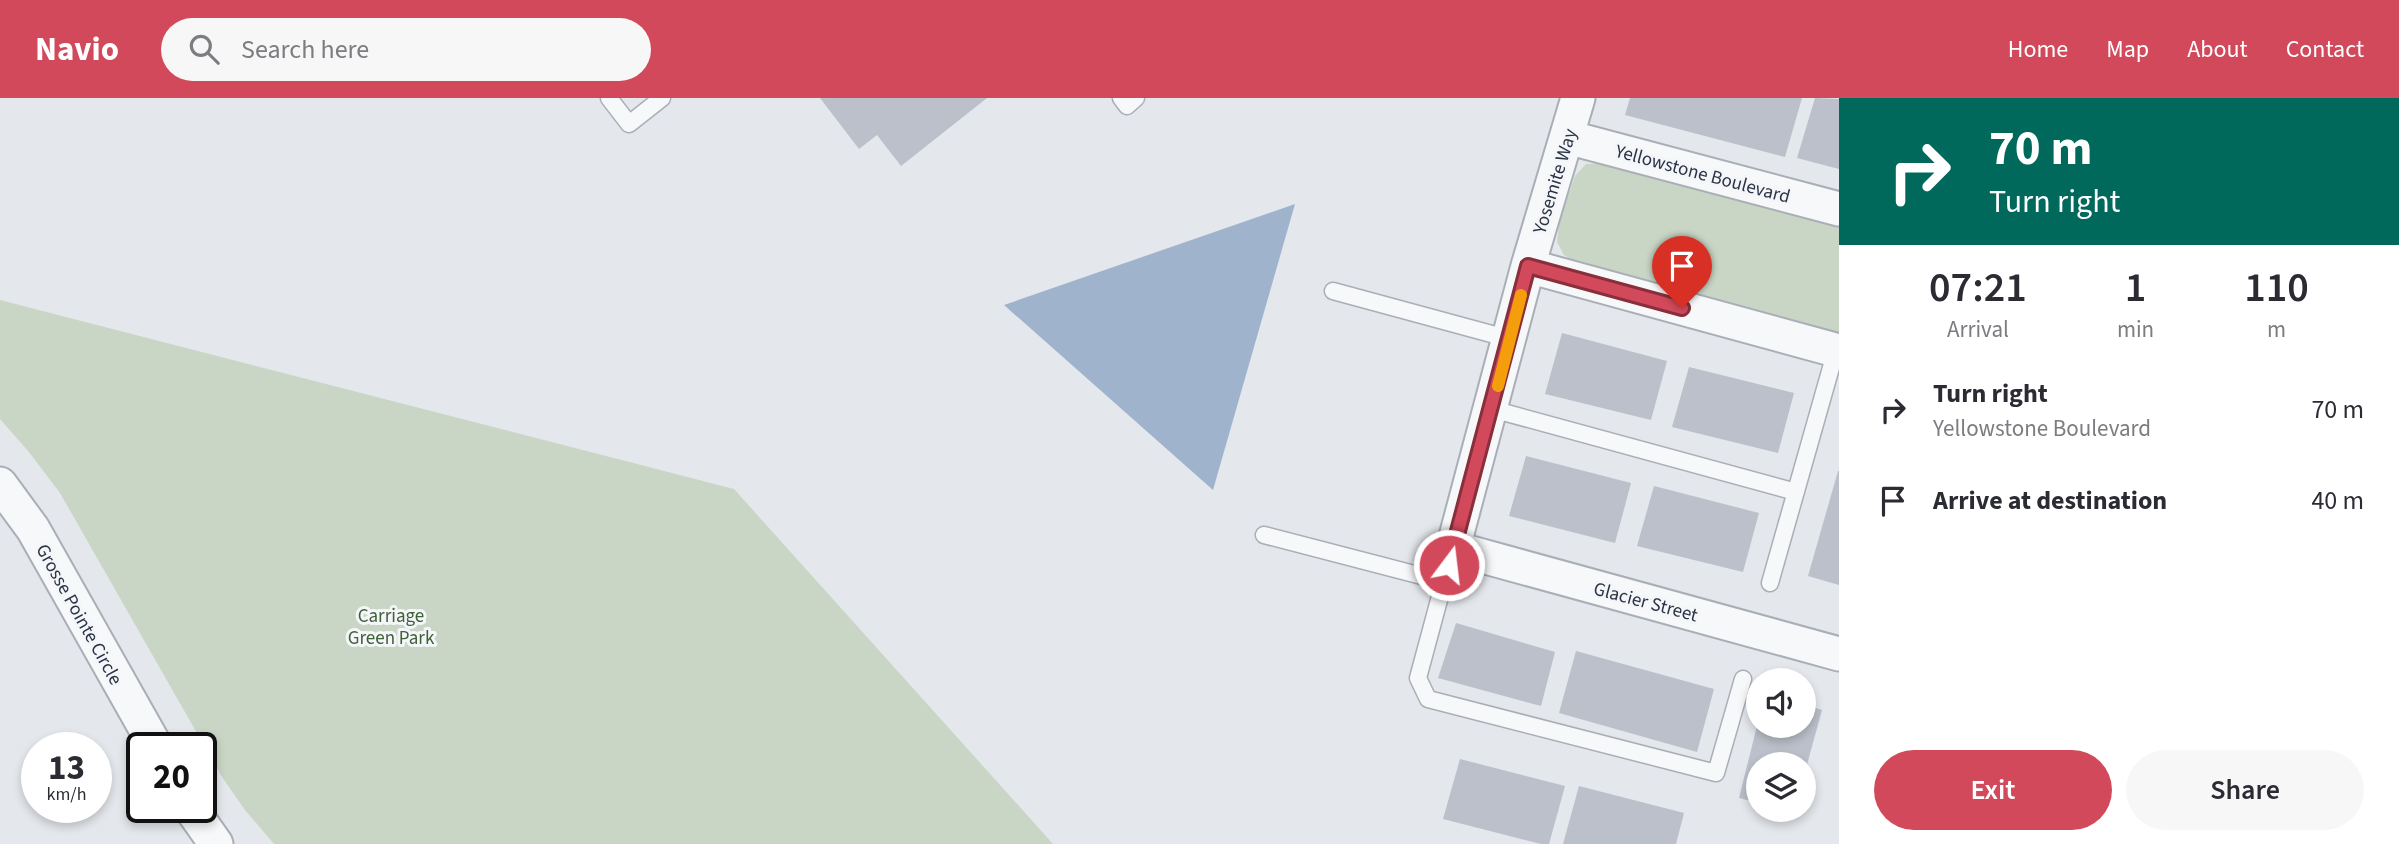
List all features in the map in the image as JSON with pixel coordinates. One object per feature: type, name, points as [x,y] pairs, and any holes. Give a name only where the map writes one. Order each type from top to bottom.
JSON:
[{"type":"street","name":"Yosemite Way","points":[[1453,548],[1528,266],[1578,98]]},
{"type":"street","name":"Yellowstone Boulevard","points":[[1567,137],[1839,209]]},
{"type":"street","points":[[1528,266],[1838,350]]},
{"type":"street","name":"Grosse Pointe Circle","points":[[0,484],[33,529],[148,732]]},
{"type":"street","name":"Glacier Street","points":[[1453,548],[1839,654]]},
{"type":"lane","points":[[608,98],[629,124],[662,98]]},
{"type":"lane","points":[[1121,98],[1127,106],[1136,98]]},
{"type":"lane","points":[[1333,292],[1510,339]]},
{"type":"lane","points":[[1770,583],[1838,350]]},
{"type":"lane","points":[[1492,409],[1796,492]]},
{"type":"lane","points":[[1264,535],[1445,582]]},
{"type":"lane","points":[[1453,548],[1418,678],[1428,699],[1716,773],[1743,679]]},
{"type":"green space","points":[[1627,163],[1839,219],[1839,343],[1590,272],[1564,255],[1557,242],[1559,224],[1575,176],[1586,164]]},
{"type":"green space","name":"Carriage Green Park","points":[[0,300],[734,489],[1053,844],[274,844],[245,810],[217,768],[217,732],[196,732],[60,493],[0,419]]},
{"type":"water","points":[[1295,204],[1213,490],[1004,305]]},
{"type":"building","points":[[820,98],[987,98],[901,166],[877,135],[859,149]]},
{"type":"building","points":[[1630,98],[1802,98],[1785,157],[1625,115]]},
{"type":"building","points":[[1815,98],[1839,99],[1839,169],[1797,158]]},
{"type":"building","points":[[1562,333],[1667,361],[1651,420],[1545,394]]},
{"type":"building","points":[[1689,367],[1794,393],[1778,453],[1672,427]]},
{"type":"building","points":[[1526,456],[1631,483],[1615,543],[1509,516]]},
{"type":"building","points":[[1839,471],[1839,585],[1808,576]]},
{"type":"building","points":[[1654,486],[1759,513],[1743,572],[1637,546]]},
{"type":"building","points":[[1456,623],[1555,652],[1541,706],[1438,678]]},
{"type":"building","points":[[1576,651],[1714,689],[1697,752],[1559,713]]},
{"type":"building","points":[[1816,708],[1822,710],[1816,732]]},
{"type":"building","points":[[1754,738],[1814,738],[1810,752],[1750,752]]},
{"type":"building","points":[[1460,759],[1565,786],[1549,844],[1443,819]]},
{"type":"building","points":[[1746,770],[1746,800],[1739,798]]},
{"type":"building","points":[[1579,786],[1684,813],[1676,844],[1563,844]]},
{"type":"slow traffic","points":[[1498,386],[1521,295]]},
{"type":"route","points":[[1449,565],[1528,266],[1682,308]]}]
